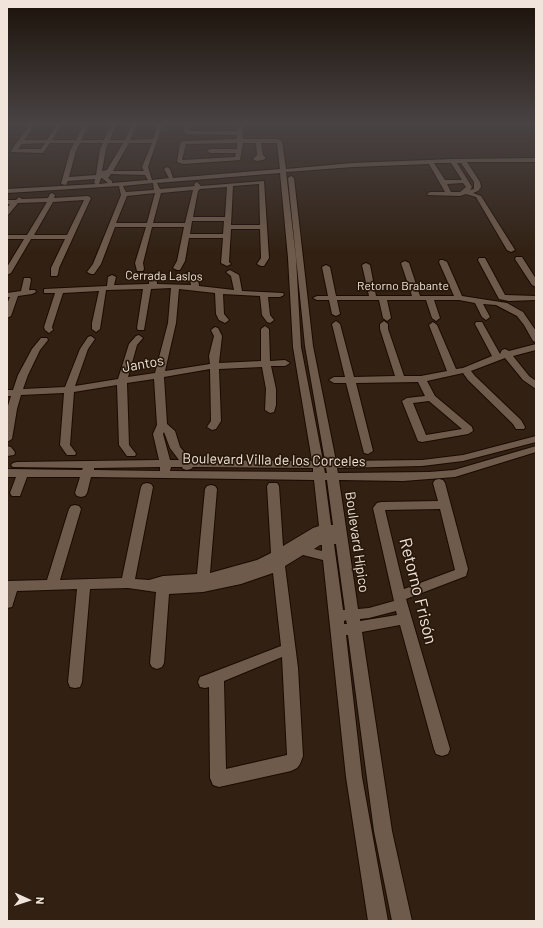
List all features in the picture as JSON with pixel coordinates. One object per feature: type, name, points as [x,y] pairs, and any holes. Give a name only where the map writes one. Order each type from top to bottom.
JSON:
[{"type":"street","points":[[67,184],[70,167]]},
{"type":"street","points":[[97,177],[99,167]]},
{"type":"street","points":[[107,177],[112,167]]},
{"type":"street","points":[[140,269],[139,263],[151,225],[158,191],[144,167]]},
{"type":"street","points":[[9,190],[67,184],[184,178],[309,167]]},
{"type":"street","points":[[9,190],[24,191],[67,184],[97,177],[152,181],[171,177],[194,178],[314,167]]},
{"type":"street","points":[[434,167],[449,194]]},
{"type":"street","points":[[457,167],[469,187],[464,192],[467,193]]},
{"type":"street","points":[[430,194],[467,193],[476,190],[478,187],[477,182],[467,167]]},
{"type":"street","points":[[167,169],[171,177]]},
{"type":"street","name":"Boulevard Hípico","points":[[286,169],[300,301],[332,470],[380,817],[402,921]]},
{"type":"street","points":[[107,177],[147,173]]},
{"type":"street","points":[[250,177],[263,184],[265,260],[261,264]]},
{"type":"street","points":[[184,178],[195,189]]},
{"type":"street","points":[[177,268],[182,261],[195,189],[194,178]]},
{"type":"street","points":[[217,178],[221,186]]},
{"type":"street","points":[[124,194],[195,189],[258,182]]},
{"type":"street","points":[[443,182],[461,182]]},
{"type":"street","points":[[230,185],[225,262],[235,275],[239,293]]},
{"type":"street","points":[[91,272],[97,264],[124,194],[121,187]]},
{"type":"street","points":[[7,213],[12,202],[13,194],[9,190]]},
{"type":"street","points":[[54,274],[55,268],[88,198],[87,190]]},
{"type":"street","points":[[12,202],[24,191]]},
{"type":"street","points":[[7,273],[51,200],[52,192]]},
{"type":"street","points":[[467,193],[478,196],[511,250]]},
{"type":"street","points":[[12,202],[88,198]]},
{"type":"street","points":[[113,225],[151,225],[228,219]]},
{"type":"street","points":[[227,227],[264,228]]},
{"type":"street","points":[[186,236],[227,236]]},
{"type":"street","points":[[7,237],[70,237]]},
{"type":"street","points":[[519,259],[536,285]]},
{"type":"street","points":[[482,260],[499,303],[536,298]]},
{"type":"street","points":[[443,262],[459,298]]},
{"type":"street","points":[[405,263],[417,298]]},
{"type":"street","points":[[366,264],[373,298]]},
{"type":"street","points":[[326,267],[336,314]]},
{"type":"street","points":[[189,274],[194,278],[195,288]]},
{"type":"street","points":[[141,328],[153,275]]},
{"type":"street","points":[[96,329],[96,323],[112,277]]},
{"type":"street","points":[[7,316],[27,280]]},
{"type":"street","points":[[166,469],[158,434],[162,425],[159,375],[172,323],[175,286]]},
{"type":"street","name":"Cerrada Laslos","points":[[47,292],[65,288],[175,286],[239,293],[280,295]]},
{"type":"street","points":[[49,330],[48,327],[65,288]]},
{"type":"street","points":[[219,290],[220,314],[225,320]]},
{"type":"street","points":[[264,294],[266,315],[270,320]]},
{"type":"street","name":"Retorno Brabante","points":[[317,298],[459,298],[499,303],[517,318],[528,337],[535,344]]},
{"type":"street","points":[[382,298],[386,321],[384,329],[401,380]]},
{"type":"street","points":[[430,298],[434,321],[452,372]]},
{"type":"street","name":"Boulevard Hípico","points":[[300,301],[297,347],[319,470],[354,777],[378,921]]},
{"type":"street","points":[[478,301],[486,317]]},
{"type":"street","points":[[336,324],[368,451]]},
{"type":"street","points":[[479,324],[503,354],[526,378],[536,386]]},
{"type":"street","points":[[265,329],[266,364],[271,388],[272,405],[270,410]]},
{"type":"street","points":[[212,427],[216,421],[214,366],[218,336],[216,330]]},
{"type":"street","points":[[131,454],[124,445],[121,401],[122,382],[133,344],[139,338]]},
{"type":"street","points":[[71,453],[65,445],[69,390],[84,349],[91,339]]},
{"type":"street","points":[[7,439],[12,409],[12,393],[36,349],[44,340]]},
{"type":"street","points":[[334,380],[421,380],[466,370],[503,354],[535,344]]},
{"type":"street","name":"Jantos","points":[[12,393],[69,390],[214,366],[285,363]]},
{"type":"street","points":[[466,370],[471,378],[517,422],[520,427]]},
{"type":"street","points":[[421,380],[431,398],[468,429],[468,431],[422,439],[407,402],[431,398]]},
{"type":"street","points":[[162,425],[170,430],[178,452],[187,469]]},
{"type":"street","name":"Boulevard Villa de los Corceles","points":[[7,465],[89,469],[332,470],[403,477],[455,473],[534,444]]},
{"type":"street","points":[[81,493],[89,469]]},
{"type":"street","name":"Boulevard Villa de los Corceles","points":[[7,473],[89,469]]},
{"type":"street","points":[[16,493],[23,473]]},
{"type":"street","points":[[338,631],[353,622],[461,573],[462,567],[439,483]]},
{"type":"street","points":[[273,486],[278,560],[288,649],[295,756],[291,763],[219,779],[210,679],[288,649]]},
{"type":"street","points":[[128,584],[147,487]]},
{"type":"street","points":[[203,583],[211,489]]},
{"type":"street","name":"Retorno Frisón","points":[[442,748],[400,600],[379,506],[445,505]]},
{"type":"street","points":[[52,585],[75,509]]},
{"type":"street","points":[[7,603],[9,586],[128,584],[158,585],[203,583],[241,579],[278,560],[299,546],[316,542],[326,534],[341,535]]},
{"type":"street","points":[[299,546],[313,554],[328,557]]},
{"type":"street","points":[[75,682],[84,585]]},
{"type":"street","points":[[157,663],[158,585]]},
{"type":"street","points":[[336,616],[353,622],[405,619]]}]
